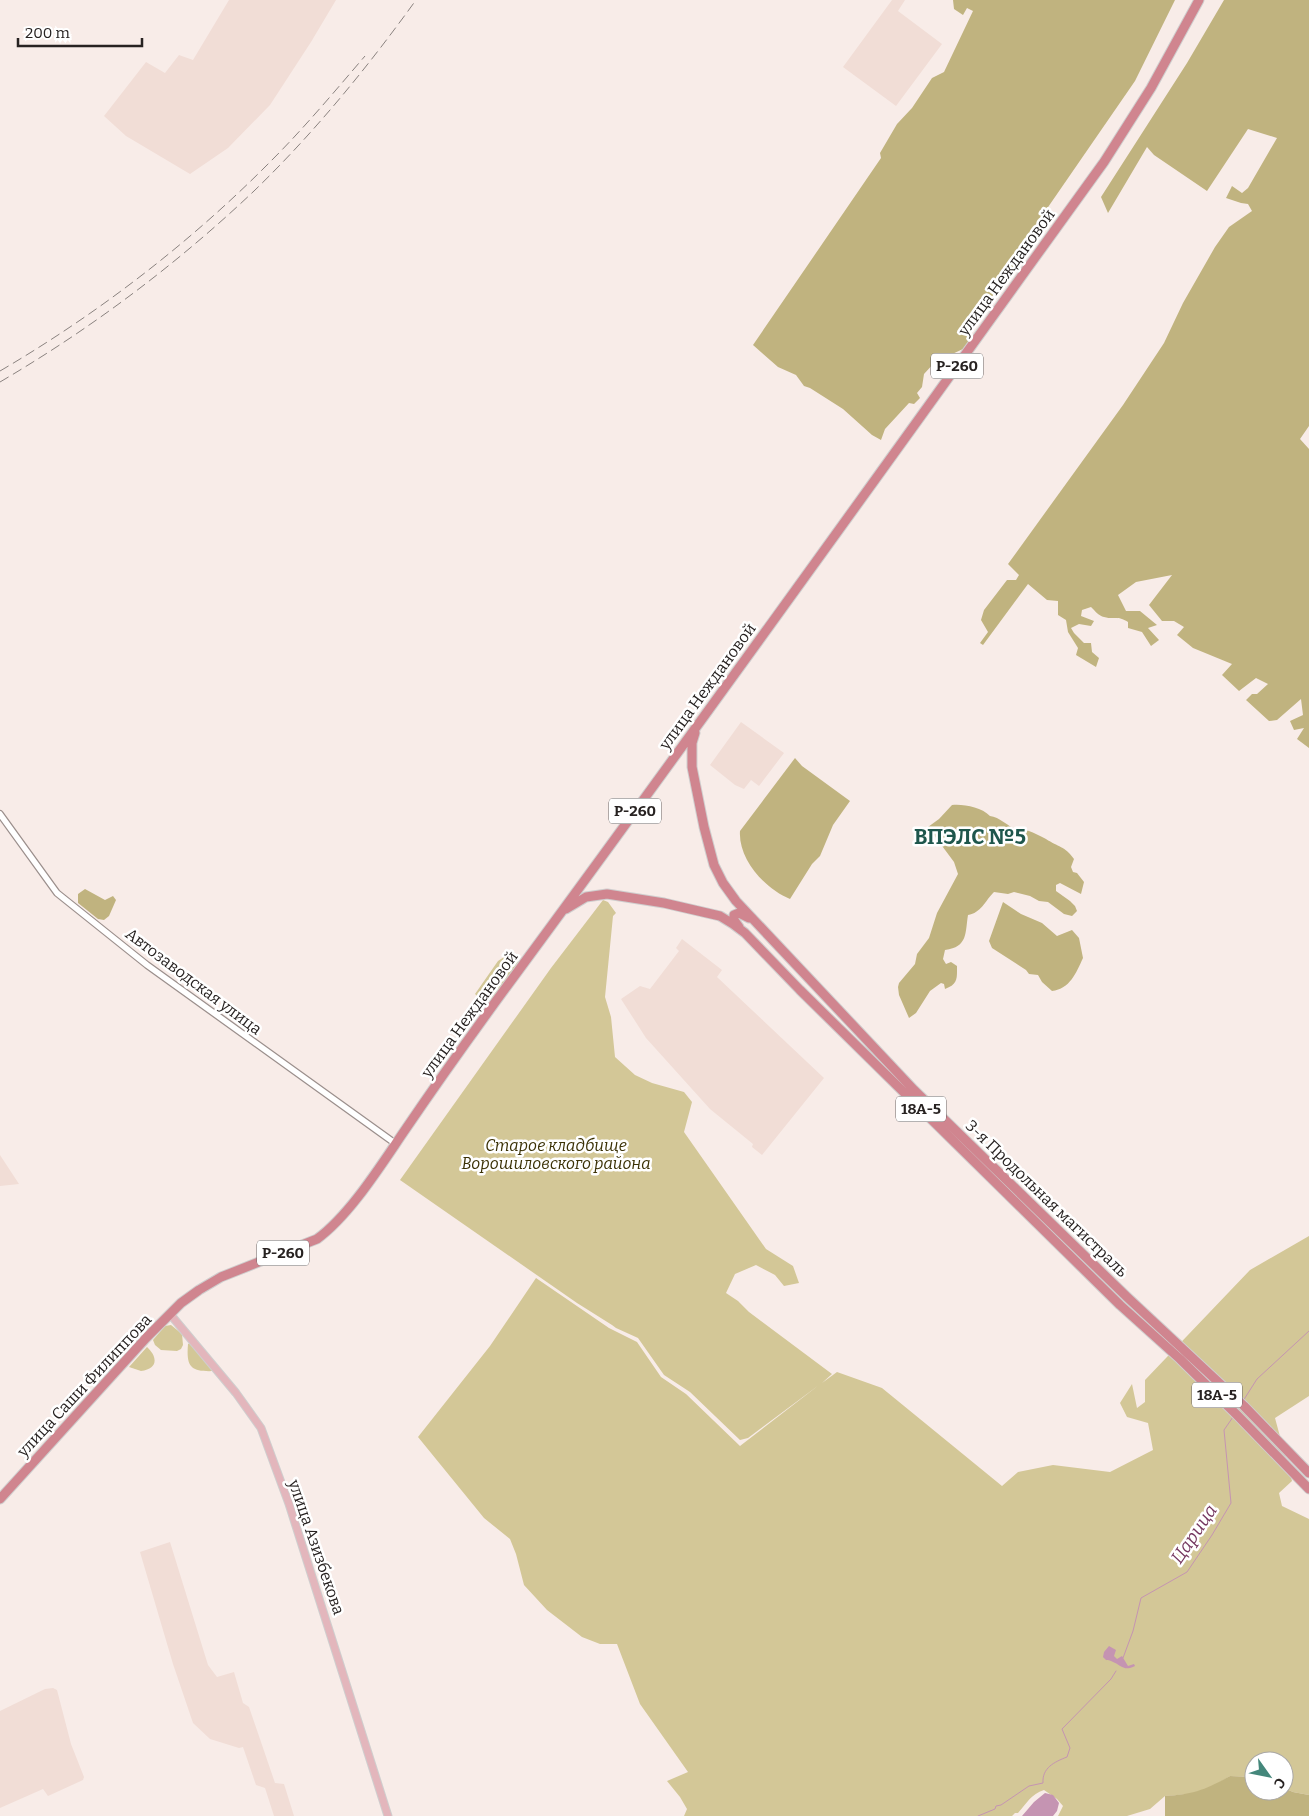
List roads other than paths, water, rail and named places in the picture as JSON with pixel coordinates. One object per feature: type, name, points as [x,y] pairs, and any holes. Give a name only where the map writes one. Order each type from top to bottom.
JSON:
[{"type":"highway","name":"улица Неждановой","points":[[170,1314],[198,1290],[221,1277],[317,1240],[329,1230],[352,1204],[487,1013],[700,722],[1104,162],[1150,88],[1199,0]]},
{"type":"highway","name":"3-я Продольная магистраль","points":[[700,722],[692,743],[692,767],[704,827],[714,865],[736,901],[914,1090],[1127,1297],[1244,1406],[1309,1473]]},
{"type":"highway","points":[[676,755],[686,757],[692,767]]},
{"type":"highway","points":[[585,879],[584,883],[587,890],[597,894]]},
{"type":"highway","name":"3-я Продольная магистраль","points":[[597,894],[642,898],[720,916],[745,933],[800,990],[1120,1305],[1180,1359],[1309,1489]]},
{"type":"highway","points":[[560,913],[580,900],[597,894]]},
{"type":"highway","points":[[720,916],[729,916],[734,913],[736,901]]},
{"type":"highway","points":[[745,933],[736,922],[734,915],[741,914],[756,922]]},
{"type":"highway","name":"улица Саши Филиппова","points":[[0,1499],[170,1314]]},
{"type":"highway","name":"Р-260","points":[[0,1494],[9,1488]]},
{"type":"main road","name":"улица Азизбекова","points":[[170,1314],[236,1393],[261,1428],[289,1504],[388,1816]]},
{"type":"street","name":"Автозаводская улица","points":[[0,814],[56,893],[146,965],[396,1144]]},
{"type":"waterway","name":"Царица","points":[[1243,1401],[1257,1379],[1309,1331]]},
{"type":"waterway","name":"Царица","points":[[1123,1658],[1133,1631],[1141,1598],[1187,1572],[1231,1503],[1224,1430],[1233,1417]]},
{"type":"waterway","name":"Царица","points":[[978,1816],[995,1809],[996,1806],[1001,1805],[1029,1786],[1043,1783],[1044,1773],[1050,1766],[1067,1757],[1070,1748],[1062,1729],[1111,1679],[1116,1671]]},
{"type":"railway","points":[[0,382],[68,340],[133,294],[225,218],[276,169],[319,123],[359,75],[416,0]]},
{"type":"railway","points":[[0,371],[73,325],[176,248],[241,190],[284,147],[320,109],[365,56]]},
{"type":"district","name":"ВПЭЛС №5","points":[[970,837]]},
{"type":"park label","name":"Старое кладбище Ворошиловского района","points":[[556,1154]]}]
